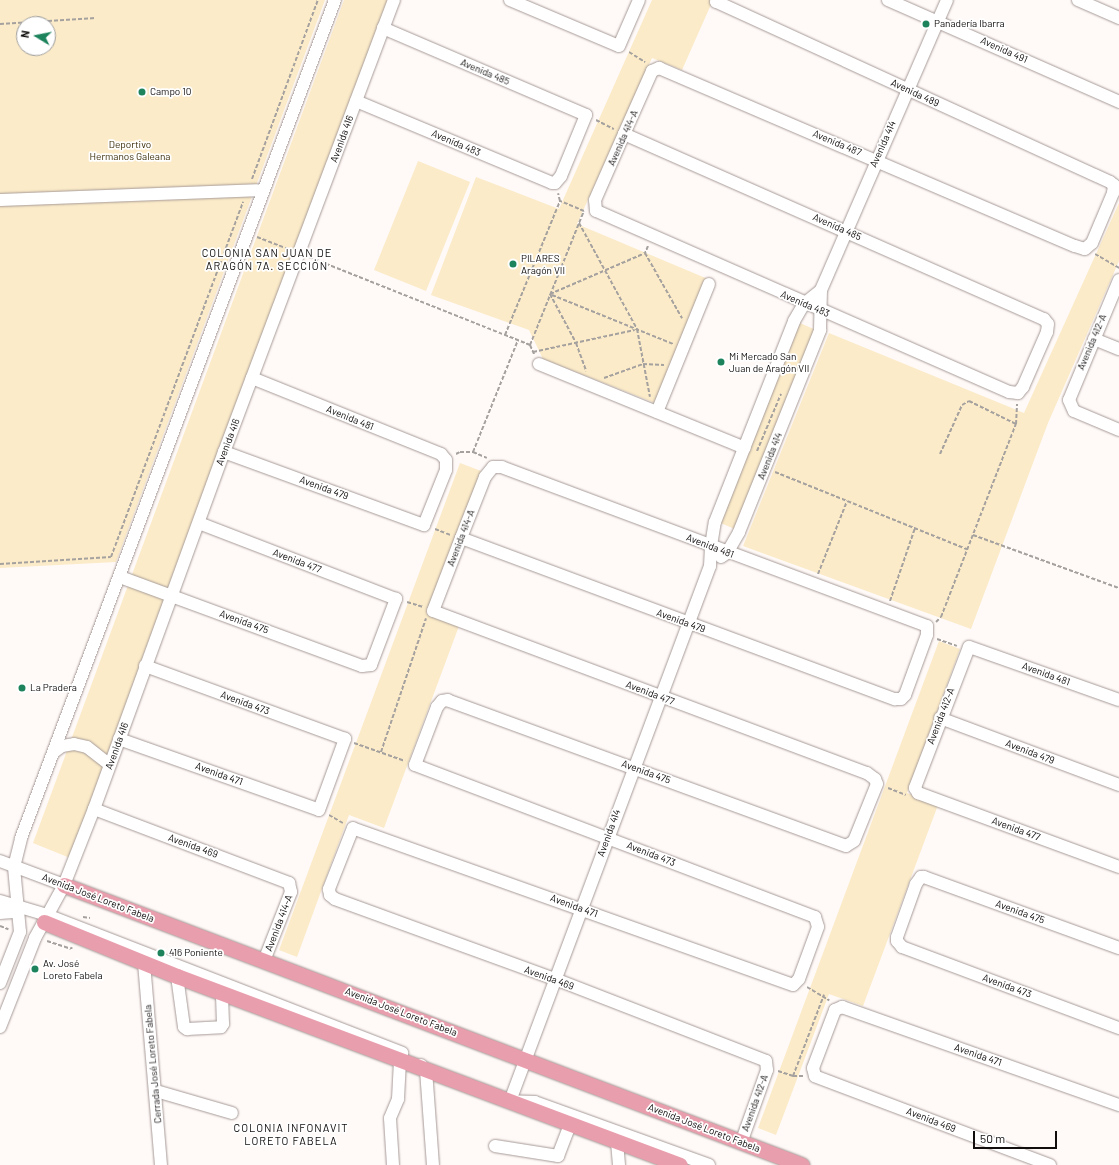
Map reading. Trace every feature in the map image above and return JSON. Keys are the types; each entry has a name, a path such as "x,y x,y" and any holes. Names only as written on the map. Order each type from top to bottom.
{"main road":[{"name":"Avenida José Loreto Fabela","path":"64,885 525,1059 740,1143 802,1165"},
{"path":"45,918 144,963 177,976 680,1165"}],"street":[{"path":"0,983 20,932 16,910 14,867 21,838 336,0"},
{"name":"Avenida 416","path":"0,1027 4,1004 45,918 64,885 94,809 224,452 394,0"},
{"path":"510,0 619,46 639,0"},
{"name":"Avenida 491","path":"888,0 1119,102"},
{"name":"Avenida 414","path":"710,566 727,553 739,532 820,330 822,311 821,290 876,160 948,0"},
{"path":"1078,0 1119,18"},
{"name":"Avenida 489","path":"717,1 1114,185 1113,193 1092,243 1085,249"},
{"name":"Avenida 485","path":"383,28 586,115"},
{"name":"Avenida 414-A","path":"594,208 595,200 655,69"},
{"name":"Avenida 487","path":"655,69 663,69 1085,249"},
{"name":"Avenida 483","path":"356,101 556,183"},
{"path":"556,183 561,176 586,115"},
{"name":"Avenida 485","path":"624,134 1044,319 1048,324 1047,332 1023,387 1018,393"},
{"path":"0,200 252,190"},
{"name":"Avenida 483","path":"594,208 600,214 804,304 1009,392 1018,393"},
{"name":"Avenida 412-A","path":"1119,280 1070,396 1069,404 1074,411 1119,430"},
{"path":"654,411 676,366 709,284"},
{"name":"Avenida 414","path":"510,1100 710,566 711,546 715,522 794,321 804,304 821,290"},
{"path":"1094,338 1119,349"},
{"path":"539,364 745,448"},
{"name":"Avenida 481","path":"252,378 441,454 446,460"},
{"name":"Avenida 479","path":"224,452 424,525"},
{"path":"424,525 446,470 446,460"},
{"name":"Avenida 414-A","path":"431,610 485,477 493,467"},
{"name":"Avenida 481","path":"493,467 502,467 727,553 887,610 927,630"},
{"name":"Avenida 477","path":"199,523 396,599"},
{"name":"Avenida 479","path":"461,538 895,700 901,699 905,695 927,630"},
{"name":"Avenida 475","path":"120,577 369,667 396,599"},
{"name":"Avenida 477","path":"431,610 660,697 867,773 875,779 877,784"},
{"name":"Avenida 481","path":"969,649 1119,700"},
{"name":"Avenida 412-A","path":"915,790 940,718 969,649"},
{"name":"Avenida 473","path":"146,666 345,740"},
{"name":"Avenida 475","path":"415,765 437,707 442,701 448,700 849,846 854,842 877,784"},
{"name":"Avenida 479","path":"940,718 1119,786"},
{"name":"Avenida 471","path":"119,739 319,810"},
{"path":"319,810 345,740"},
{"path":"54,752 62,746 74,744 87,747 110,765"},
{"name":"Avenida 473","path":"415,765 608,837 818,920 818,927 795,984"},
{"name":"Avenida 477","path":"915,790 918,793 1119,867"},
{"name":"Avenida 469","path":"94,809 287,881 291,885"},
{"name":"Avenida 471","path":"353,828 795,984"},
{"name":"Avenida 469","path":"353,828 330,889 330,895 335,899 555,980 767,1065"},
{"name":"Avenida José Loreto Fabela","path":"0,861 64,885"},
{"name":"Avenida 475","path":"920,878 1119,948"},
{"name":"Avenida 473","path":"920,878 916,884 897,941 902,947 1119,1028"},
{"name":"Avenida 414-A","path":"264,961 291,892 291,885"},
{"path":"0,901 16,910"},
{"path":"0,908 16,910 45,918 413,1057 426,1070 434,1165"},
{"path":"0,913 16,910"},
{"name":"Cerrada José Loreto Fabela","path":"144,963 156,1091 161,1165"},
{"path":"177,976 184,1027 187,1029 220,1027 223,1024 222,993"},
{"path":"813,1074 833,1013 837,1008"},
{"name":"Avenida 471","path":"837,1008 842,1008 1119,1105"},
{"path":"393,1165 390,1118 398,1099 400,1060"},
{"name":"Avenida 412-A","path":"740,1143 767,1065"},
{"name":"Avenida 469","path":"813,1074 1050,1165"},
{"path":"156,1091 232,1113"},
{"path":"510,1100 535,1102 709,1165"},
{"path":"495,1146 558,1156 570,1124"},
{"path":"617,1142 619,1165"}],"path":[{"path":"0,564 112,557 252,190 318,0"},
{"path":"0,24 96,18"},
{"path":"619,46 655,69"},
{"path":"586,115 624,134"},
{"path":"505,335 560,201 556,183"},
{"path":"249,234 530,345 584,211 560,201"},
{"path":"579,223 637,329 643,364 654,411"},
{"path":"550,294 644,253 651,237"},
{"path":"1085,249 1119,268"},
{"path":"644,253 690,332"},
{"path":"550,294 683,348"},
{"path":"550,294 576,343 585,366 588,384 643,364 676,366"},
{"path":"533,352 637,329"},
{"path":"446,460 460,452 473,452 518,340"},
{"path":"756,452 783,388"},
{"path":"941,617 1016,424 1018,393"},
{"path":"940,454 962,405 969,401 1016,424"},
{"path":"765,468 967,549"},
{"path":"815,584 847,501"},
{"path":"424,525 461,538"},
{"path":"887,610 915,528"},
{"path":"973,535 1119,588"},
{"path":"381,752 431,610 396,599"},
{"path":"927,630 969,649"},
{"path":"345,740 415,765"},
{"path":"877,784 908,796 915,790"},
{"path":"319,810 353,828"},
{"path":"44,940 71,949"},
{"path":"795,984 824,995 837,1008"},
{"path":"793,1076 824,995"},
{"path":"767,1065 793,1076 813,1074"}],"green space":[{"name":"Deportivo Hermanos Galeana","path":"0,0 325,0 116,562 0,568"},
{"path":"344,0 389,0 70,858 33,843"},
{"path":"652,0 713,0 682,70 652,58 577,224 715,282 665,407 543,359 529,330 431,295 476,177 559,209"},
{"path":"418,161 470,182 426,291 374,270"},
{"path":"1119,203 1119,261 1048,423 971,629 743,546 829,333 1024,413"},
{"path":"800,323 818,331 737,530 716,521"},
{"path":"460,463 481,471 427,614 459,626 384,828 349,815 297,957 279,950"},
{"path":"939,641 960,649 907,793 938,805 863,1006 829,994 776,1135 758,1128"}],"place":[{"name":"Panadería Ibarra","path":"926,24"},
{"name":"Campo 10","path":"142,92"},
{"name":"PILARES Aragón VII","path":"513,264"},
{"name":"Mi Mercado San Juan de Aragón VII","path":"721,362"},
{"name":"La Pradera","path":"22,688"},
{"name":"416 Poniente","path":"161,953"},
{"name":"Av. José Loreto Fabela","path":"35,969"}],"district":[{"name":"COLONIA SAN JUAN DE ARAGÓN 7A. SECCIÓN","path":"267,260"},
{"name":"COLONIA INFONAVIT LORETO FABELA","path":"291,1135"}]}
